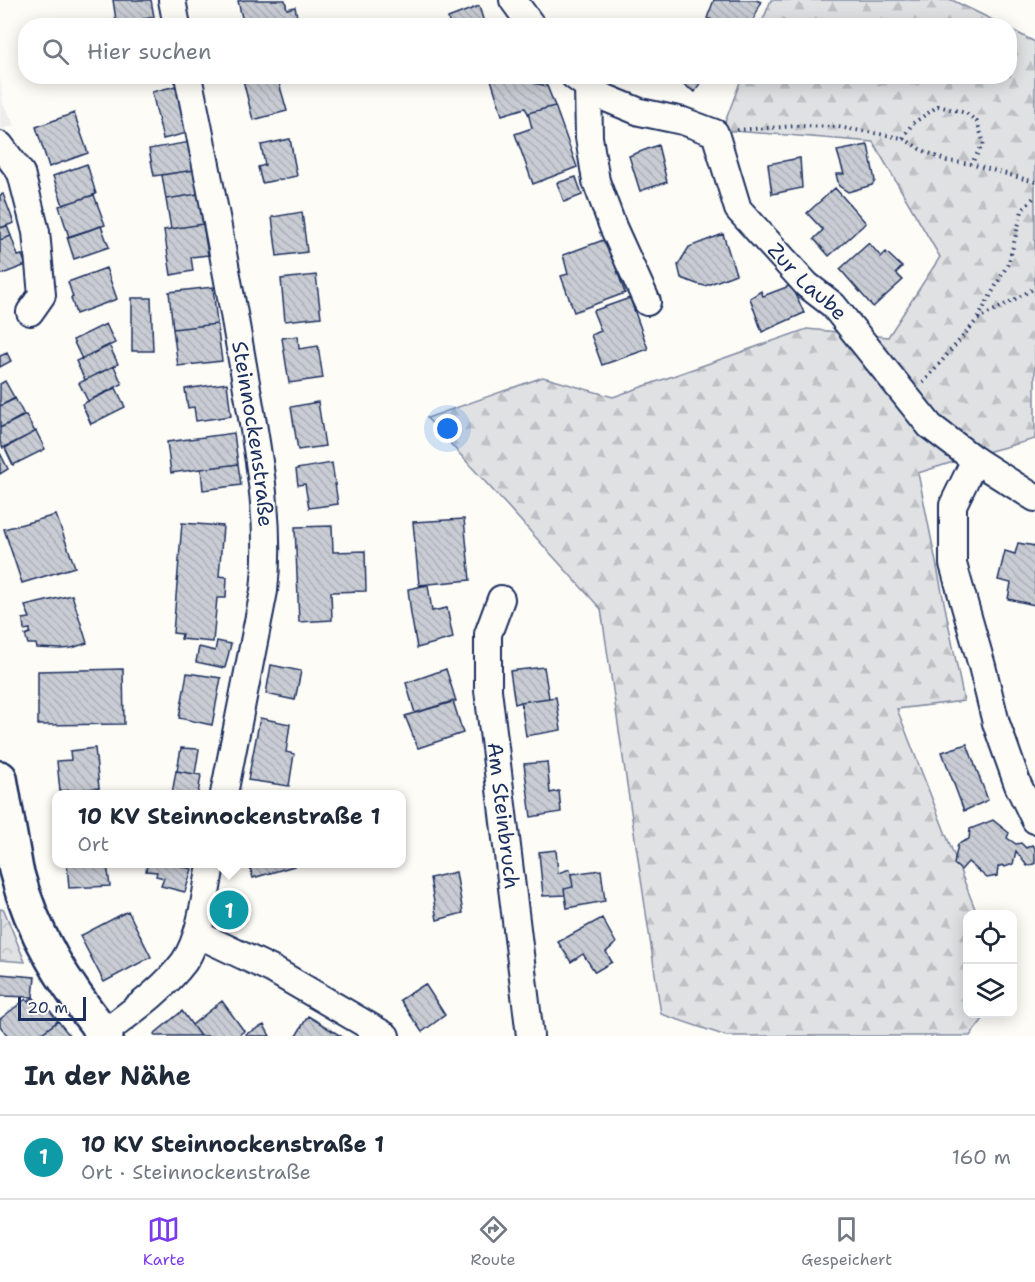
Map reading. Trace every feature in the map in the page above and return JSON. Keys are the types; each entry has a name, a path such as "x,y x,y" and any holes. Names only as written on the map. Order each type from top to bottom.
{"street":[{"path":"172,0 175,18"},
{"path":"513,0 526,18"},
{"name":"Steinnockenstraße","path":"190,84 229,278 258,457 267,538 264,591 225,790"},
{"path":"581,84 596,181 613,227 647,302"},
{"path":"585,84 602,96 640,112 683,122 715,133"},
{"name":"Zur Laube","path":"715,133 738,209 807,285 833,305 930,426 975,460 1035,498"},
{"path":"0,145 21,173 36,232 42,295 30,312"},
{"path":"975,460 953,505 953,564 996,723 1018,785 1035,820"},
{"name":"Am Steinbruch","path":"501,599 488,634 488,690 530,1036"},
{"path":"0,778 16,870 10,887 37,929 60,972 105,1035 160,988 185,961 197,934 210,868"},
{"path":"197,934 273,970 386,1036"}],"path":[{"path":"903,138 912,124 938,106 966,113 977,122 984,143 971,164"},
{"path":"715,133 798,126 838,127 903,138 920,149 947,161 971,164 1035,182"},
{"path":"909,399 977,320 1009,262 1022,211 1035,196"},
{"path":"977,320 1035,288"}],"shaded area":[{"path":"0,75 3,104 15,125 0,130"}],"green space":[{"path":"771,0 952,0 989,18 764,18"},
{"path":"1017,33 1035,42 1035,439 918,473 964,701 897,709 975,910 963,910 963,1018 984,1018 970,1036 726,1036 661,1014 601,609 427,418 543,377 613,397 807,329 888,337 940,257 873,142 722,130 739,84 1017,84"},
{"path":"0,909 4,910 25,962 0,960"}],"building":[{"path":"113,0 151,0 154,17 116,18"},
{"path":"285,0 287,9 295,7 297,18 242,18 238,1"},
{"path":"714,0 761,2 754,18 707,18"},
{"path":"479,6 483,18 448,18"},
{"path":"244,84 279,84 287,111 253,120"},
{"path":"492,84 547,86 555,106 528,113 525,108 502,115"},
{"path":"682,84 700,84 695,92"},
{"path":"176,86 187,133 163,139 152,92"},
{"path":"555,106 577,167 533,184 515,134 532,128 528,113"},
{"path":"74,113 88,153 49,167 36,127"},
{"path":"290,139 297,176 262,183 258,167 265,165 261,145"},
{"path":"190,142 194,170 154,176 149,149"},
{"path":"658,145 667,182 640,191 629,156"},
{"path":"868,145 875,181 872,185 848,192 839,186 836,174 844,174 837,151"},
{"path":"800,158 802,188 772,194 768,164"},
{"path":"87,164 96,194 63,205 53,176"},
{"path":"194,170 198,194 166,199 162,175"},
{"path":"576,177 582,195 564,202 557,183"},
{"path":"835,188 866,223 829,256 814,239 823,230 807,213"},
{"path":"3,194 14,223 0,228 0,195"},
{"path":"198,194 203,224 171,229 166,199"},
{"path":"94,195 105,225 69,237 59,206"},
{"path":"302,212 307,252 277,256 272,217"},
{"path":"203,224 208,255 191,257 193,271 171,275 164,230"},
{"path":"7,226 11,236 0,240 0,228"},
{"path":"101,226 109,247 74,259 67,237"},
{"path":"723,234 736,274 705,286 681,278 678,265 689,247"},
{"path":"11,236 18,256 22,255 26,265 0,275 0,240"},
{"path":"606,239 625,293 574,312 561,276 568,274 563,255"},
{"path":"869,243 881,257 886,252 902,267 896,273 903,280 873,307 840,269"},
{"path":"106,268 117,299 76,314 68,282"},
{"path":"316,275 321,317 285,321 281,279"},
{"path":"792,285 804,313 762,332 750,298 761,291 763,296"},
{"path":"213,287 217,324 173,329 169,292"},
{"path":"132,298 151,298 153,351 132,351"},
{"path":"630,298 648,349 602,365 591,335 601,331 593,311"},
{"path":"106,324 115,343 82,359 73,340"},
{"path":"217,324 222,361 178,366 173,329"},
{"path":"298,336 299,349 318,346 323,378 289,383 282,338"},
{"path":"109,345 118,364 85,380 76,361"},
{"path":"7,353 11,361 0,367 0,356"},
{"path":"114,366 122,384 88,401 79,383"},
{"path":"5,381 15,399 0,406 0,384"},
{"path":"227,383 231,416 196,421 194,407 188,408 185,389"},
{"path":"116,388 125,407 91,424 82,404"},
{"path":"15,398 24,415 0,428 0,406"},
{"path":"318,402 325,446 298,450 291,407"},
{"path":"26,415 35,432 3,448 0,442 0,428"},
{"path":"36,431 45,449 13,465 5,448"},
{"path":"234,433 238,464 171,473 167,442"},
{"path":"0,453 8,469 0,474"},
{"path":"332,463 338,504 309,508 305,484 298,485 296,469"},
{"path":"238,464 241,485 203,490 201,469"},
{"path":"56,515 75,567 22,583 4,529"},
{"path":"464,519 470,580 419,585 413,522"},
{"path":"182,523 223,526 219,576 227,577 226,598 217,598 213,642 181,639 182,634 173,633"},
{"path":"332,526 333,552 365,551 366,591 331,592 332,620 299,622 295,527"},
{"path":"1018,543 1035,546 1035,605 1008,599 1011,583 998,580 1005,551 1015,554"},
{"path":"428,585 432,611 447,608 453,638 417,648 408,589"},
{"path":"72,595 87,643 61,649 37,648 36,644 28,644 25,635 30,633 30,629 24,630 23,619 30,618 25,606"},
{"path":"217,641 231,644 225,668 196,662 199,647 215,651"},
{"path":"271,665 301,671 295,700 266,694"},
{"path":"544,667 549,698 515,704 510,671"},
{"path":"123,669 124,724 38,725 38,671"},
{"path":"446,669 456,701 415,713 406,683"},
{"path":"187,673 221,678 212,725 179,718"},
{"path":"556,697 561,730 526,736 521,702"},
{"path":"453,701 463,733 418,748 405,716"},
{"path":"260,718 290,724 286,752 294,754 289,786 248,780"},
{"path":"967,744 988,800 964,811 942,752"},
{"path":"95,748 99,788 60,790 57,761 71,760 70,751"},
{"path":"181,748 199,749 195,774 177,771"},
{"path":"547,762 550,793 559,791 561,812 531,817 524,764"},
{"path":"176,771 201,775 199,790 173,790"},
{"path":"99,788 99,790 73,790"},
{"path":"993,820 1009,833 1007,838 1016,844 1021,843 1026,848 1032,845 1035,848 1035,864 1027,866 1016,851 1013,864 998,867 997,876 987,878 968,862 961,870 954,864 958,844 969,839 970,829"},
{"path":"556,850 558,873 570,869 573,887 564,889 565,895 543,896 539,852"},
{"path":"67,868 108,868 110,886 69,888"},
{"path":"146,868 192,869 185,892 161,886 164,878 156,876 157,872 146,871"},
{"path":"250,868 287,868 253,878"},
{"path":"601,870 605,901 567,908 564,889 573,887 571,874"},
{"path":"456,872 463,913 437,920 430,878"},
{"path":"128,911 151,957 104,982 80,936"},
{"path":"602,918 616,943 606,952 612,962 595,972 583,954 571,962 558,942"},
{"path":"0,974 35,977 33,997 0,996"},
{"path":"425,984 445,1015 422,1032 400,1000"},
{"path":"33,997 45,1011 48,1008 58,1021 38,1036 8,1036 0,1026 0,1019 26,999 28,1002"},
{"path":"222,1001 244,1031 238,1036 200,1036 192,1025"},
{"path":"182,1011 200,1036 155,1036 154,1034"},
{"path":"308,1016 341,1036 296,1036"},
{"path":"58,1021 70,1036 38,1036"},
{"path":"264,1025 270,1036 247,1036 246,1034"}],"place":[{"name":"10 KV Steinnockenstraße 1","path":"229,910"}]}
